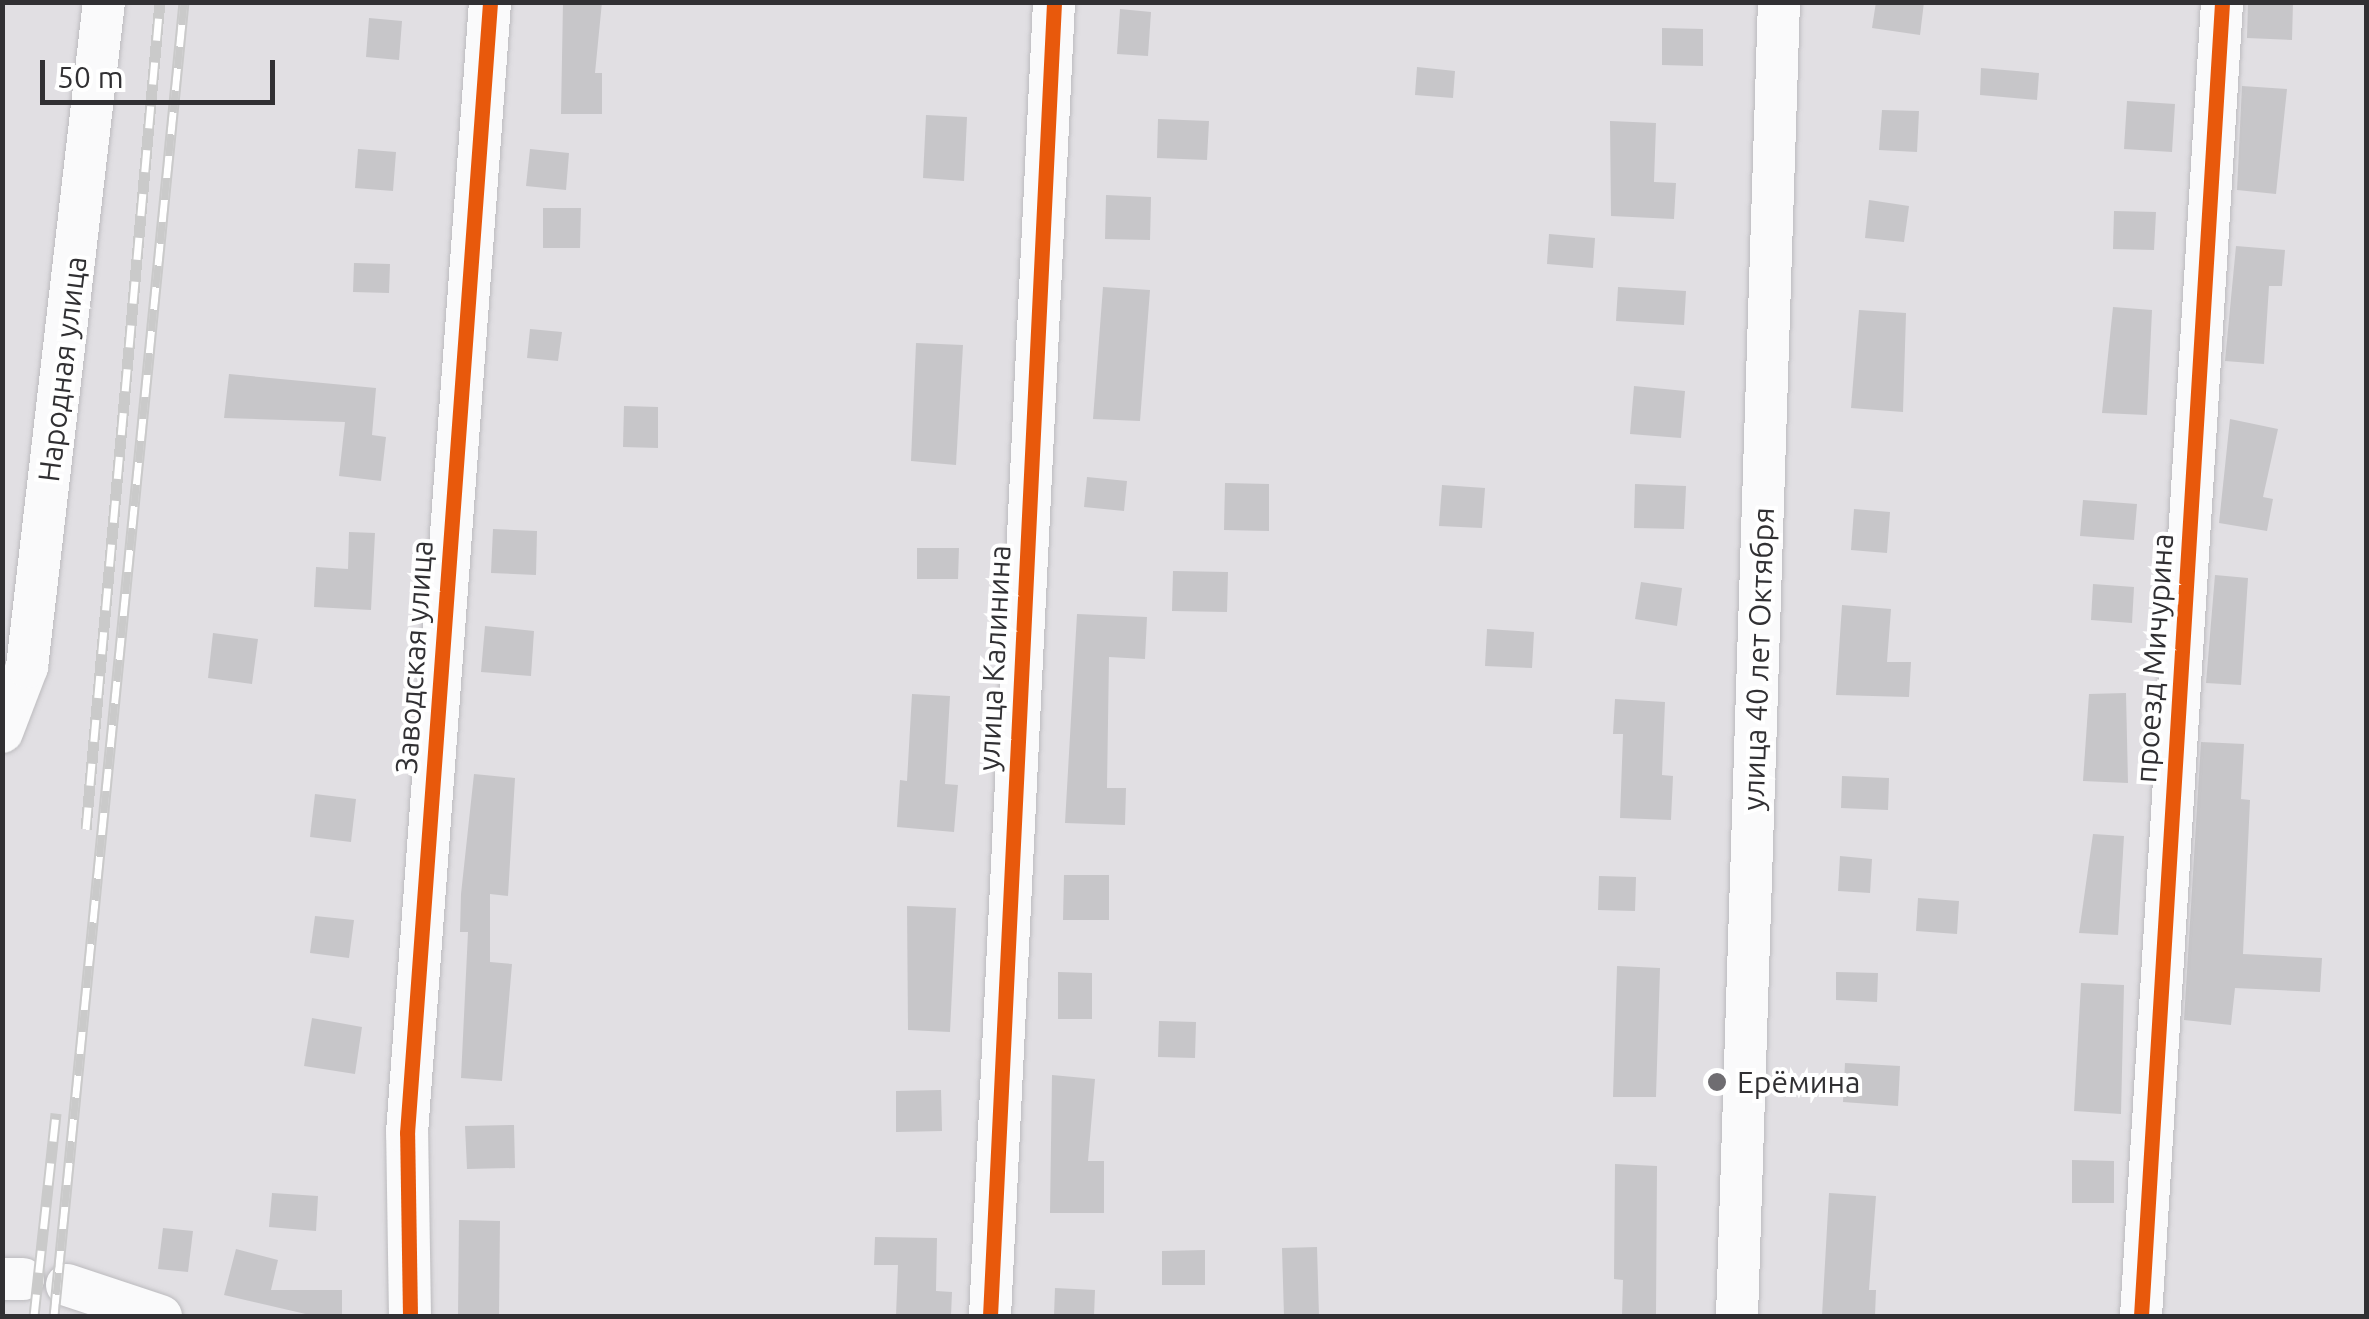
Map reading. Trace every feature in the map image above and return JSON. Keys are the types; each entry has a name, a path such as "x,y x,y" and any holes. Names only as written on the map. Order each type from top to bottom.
{"street":[{"name":"Народная улица","path":"2,732 27,667 104,2"},
{"name":"Заводская улица","path":"410,1316 407,1132 490,2"},
{"name":"улица Калинина","path":"990,1316 1054,2"},
{"name":"улица 40 лет Октября","path":"1737,1316 1779,2"},
{"name":"проезд Мичурина","path":"2141,1316 2222,2"},
{"path":"67,1285 161,1316"}],"building":[{"path":"563,2 602,2 595,73 602,73 602,114 561,114"},
{"path":"1876,2 1924,2 1920,35 1872,28"},
{"path":"2248,2 2293,2 2292,40 2247,38"},
{"path":"1120,9 1151,12 1148,56 1117,54"},
{"path":"369,18 402,21 399,60 366,57"},
{"path":"1662,28 1703,29 1703,66 1662,65"},
{"path":"1417,67 1455,71 1453,98 1415,95"},
{"path":"1981,68 2039,73 2037,100 1980,95"},
{"path":"2242,86 2287,89 2276,194 2237,190"},
{"path":"2127,101 2175,104 2172,152 2124,149"},
{"path":"1882,110 1919,111 1917,152 1879,150"},
{"path":"926,115 967,117 964,181 923,178"},
{"path":"1158,119 1209,121 1207,160 1157,158"},
{"path":"1610,121 1656,123 1654,182 1676,183 1674,219 1611,216"},
{"path":"358,149 396,152 393,191 355,188"},
{"path":"530,149 569,153 566,190 526,186"},
{"path":"1106,195 1151,197 1150,240 1105,239"},
{"path":"1869,200 1909,206 1904,242 1865,238"},
{"path":"543,208 581,208 580,248 543,248"},
{"path":"2114,211 2156,212 2154,250 2113,249"},
{"path":"1549,234 1595,238 1593,268 1547,264"},
{"path":"2236,246 2285,250 2282,286 2269,286 2264,364 2225,361"},
{"path":"354,263 390,264 389,293 353,292"},
{"path":"1103,287 1150,290 1140,421 1093,419"},
{"path":"1618,287 1686,291 1684,325 1616,321"},
{"path":"2113,307 2152,310 2147,415 2102,413"},
{"path":"1859,310 1906,313 1903,412 1851,408"},
{"path":"530,329 562,332 558,361 527,358"},
{"path":"916,343 963,345 956,465 911,461"},
{"path":"229,374 376,388 372,435 386,437 381,481 339,476 345,422 224,418"},
{"path":"1634,386 1685,391 1681,438 1630,434"},
{"path":"624,406 658,407 658,448 623,447"},
{"path":"2230,419 2278,429 2263,497 2273,499 2267,531 2219,523"},
{"path":"1087,477 1127,481 1124,511 1084,507"},
{"path":"1225,483 1269,484 1269,531 1224,530"},
{"path":"1635,484 1686,486 1684,529 1634,528"},
{"path":"1442,485 1485,488 1482,528 1439,526"},
{"path":"2083,500 2137,504 2134,540 2080,536"},
{"path":"1854,509 1890,512 1887,553 1851,550"},
{"path":"493,529 537,531 536,575 491,573"},
{"path":"349,532 375,533 371,610 314,607 316,567 348,569"},
{"path":"917,548 959,548 958,579 917,579"},
{"path":"1173,571 1228,572 1227,612 1172,611"},
{"path":"2215,575 2248,578 2241,685 2206,683"},
{"path":"1641,582 1682,588 1677,626 1635,619"},
{"path":"2093,584 2134,587 2132,623 2091,620"},
{"path":"1842,605 1891,609 1887,662 1911,662 1909,697 1836,695"},
{"path":"1077,614 1147,617 1145,659 1109,657 1107,788 1126,788 1125,825 1065,823"},
{"path":"485,626 534,631 531,676 481,672"},
{"path":"1487,629 1534,632 1532,668 1485,666"},
{"path":"213,633 258,639 252,684 208,678"},
{"path":"2126,693 2128,783 2083,781 2089,694"},
{"path":"912,694 950,696 945,784 958,785 954,832 897,827 900,780 907,781"},
{"path":"1615,699 1665,702 1662,775 1673,776 1671,820 1620,818 1623,734 1613,734"},
{"path":"2201,742 2244,744 2241,799 2250,800 2243,954 2322,958 2320,992 2235,988 2231,1025 2184,1020"},
{"path":"474,774 515,778 508,896 490,894 490,962 512,964 502,1081 461,1078 468,932 460,932 461,894"},
{"path":"1842,776 1889,778 1888,810 1841,808"},
{"path":"315,794 356,799 351,842 310,837"},
{"path":"2093,834 2124,836 2118,935 2079,933"},
{"path":"1840,856 1872,859 1870,893 1838,891"},
{"path":"1064,875 1109,875 1109,920 1063,920"},
{"path":"1599,876 1636,877 1635,911 1598,910"},
{"path":"1918,898 1959,901 1957,934 1916,931"},
{"path":"907,906 956,908 950,1032 908,1030"},
{"path":"315,916 354,920 349,958 310,953"},
{"path":"1617,966 1660,968 1656,1097 1613,1097"},
{"path":"1058,972 1092,973 1092,1019 1058,1019"},
{"path":"1836,972 1878,973 1877,1002 1836,1000"},
{"path":"2081,983 2124,985 2121,1114 2074,1111"},
{"path":"312,1018 362,1027 355,1074 304,1066"},
{"path":"1159,1021 1196,1022 1195,1058 1158,1057"},
{"path":"1845,1063 1900,1066 1898,1106 1843,1102"},
{"path":"1052,1075 1095,1079 1088,1161 1104,1161 1104,1213 1050,1213"},
{"path":"941,1090 942,1131 896,1132 896,1091"},
{"path":"514,1125 515,1168 467,1169 465,1126"},
{"path":"2072,1160 2114,1161 2114,1203 2072,1203"},
{"path":"1615,1164 1657,1166 1656,1316 1622,1316 1623,1280 1614,1279"},
{"path":"272,1193 318,1196 316,1231 269,1227"},
{"path":"1829,1193 1876,1196 1869,1290 1876,1290 1875,1316 1822,1316"},
{"path":"459,1220 500,1221 499,1316 458,1316"},
{"path":"163,1228 193,1231 188,1272 158,1269"},
{"path":"875,1237 937,1238 936,1291 952,1292 951,1316 896,1316 898,1265 874,1265"},
{"path":"1317,1247 1319,1316 1284,1316 1282,1248"},
{"path":"236,1249 278,1260 271,1290 342,1290 342,1315 310,1315 224,1295"},
{"path":"1205,1250 1205,1285 1162,1285 1162,1251"},
{"path":"1055,1288 1095,1290 1094,1316 1054,1316"}],"railway":[{"path":"86,829 160,2"},
{"path":"54,1316 184,2"},
{"path":"34,1316 56,1113"}],"cycle path":[{"path":"410,1316 407,1133 490,2"},
{"path":"990,1316 1054,2"},
{"path":"2141,1316 2222,2"}],"place":[{"name":"Ерёмина","path":"1717,1082"}]}
